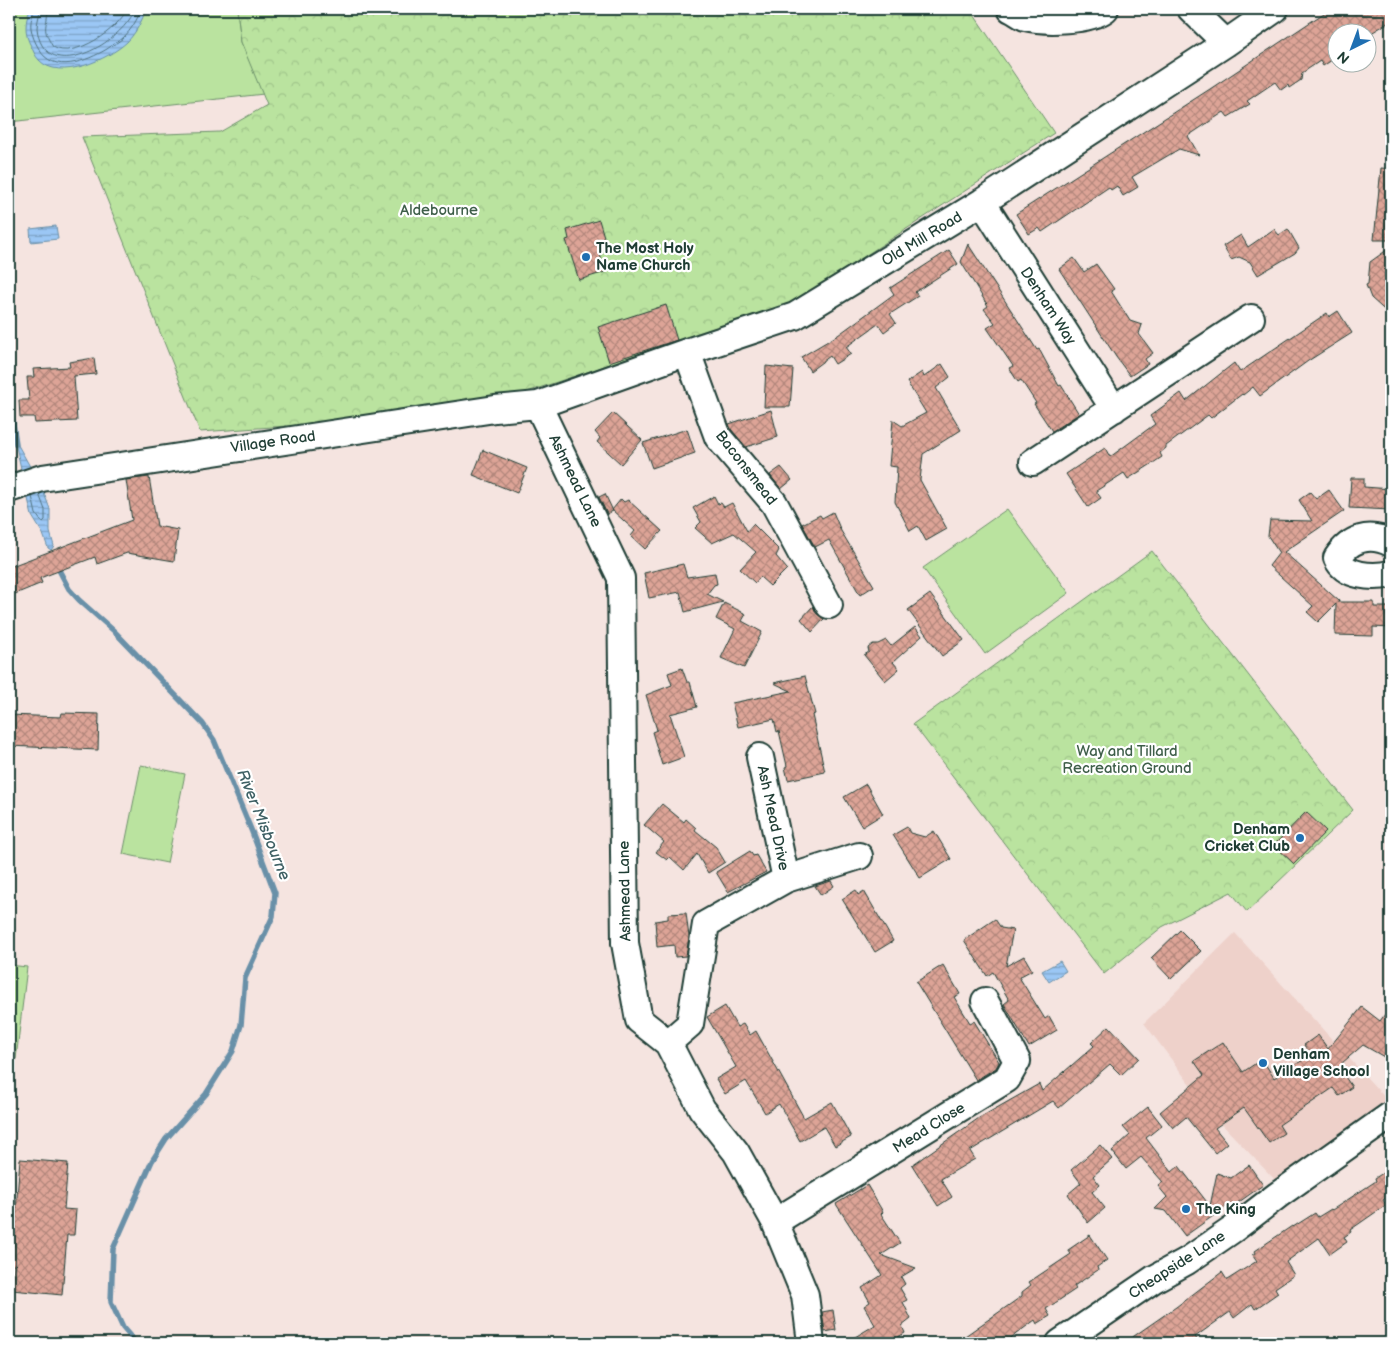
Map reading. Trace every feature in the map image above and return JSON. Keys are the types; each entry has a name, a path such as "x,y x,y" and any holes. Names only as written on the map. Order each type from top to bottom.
{"street":[{"path":"1012,9 1024,16 1055,20 1098,15 1106,9"},
{"path":"1190,9 1226,43"},
{"name":"Old Mill Road","path":"538,405 795,316 982,202 1275,9"},
{"name":"Denham Way","path":"982,202 1114,409"},
{"path":"1033,462 1252,318"},
{"name":"Baconsmead","path":"687,352 718,437 774,503 829,605"},
{"name":"Village Road","path":"13,487 42,478 495,409 538,405"},
{"name":"Ashmead Lane","path":"538,405 621,578 625,943 639,1020 668,1043 702,1109 736,1152 775,1222 805,1295 811,1343"},
{"path":"1391,543 1379,537 1362,538 1344,547 1337,558 1340,565 1358,574 1376,577 1391,574"},
{"name":"Ash Mead Drive","path":"760,757 786,879"},
{"name":"Ash Mead Drive","path":"668,1043 690,1024 706,924 786,879 859,856"},
{"name":"Mead Close","path":"775,1222 1007,1079 1017,1061 984,1001"},
{"name":"Cheapside Lane","path":"1060,1343 1154,1279 1187,1260 1235,1228 1278,1195 1391,1115"}],"shaded area":[{"name":"Denham Village School","path":"1235,933 1389,1102 1279,1184 1213,1115 1144,1023"}],"green space":[{"path":"9,9 237,9 241,42 264,94 9,122"},
{"name":"Aldebourne","path":"237,9 970,9 1054,133 791,304 461,414 200,432 82,137 220,132 267,105 241,42"},
{"path":"1007,509 1069,593 985,654 923,568"},
{"name":"Way and Tillard Recreation Ground","path":"1152,551 1353,810 1247,912 1231,892 1162,927 1104,974 913,724"},
{"path":"141,765 185,774 167,863 123,854"},
{"path":"9,965 27,967 16,1059 9,1058"}],"water":[{"path":"30,9 146,9 133,35 119,49 84,66 59,69 48,66 39,60 33,51 26,32 26,23"},
{"path":"56,226 58,239 31,242 30,229"},
{"path":"14,438 42,488 50,509 50,532 54,546 51,550 48,548 43,534 32,516"},
{"path":"1060,961 1066,971 1049,982 1042,971"}],"building":[{"path":"1330,9 1391,9 1391,21 1378,29 1378,22 1328,22 1328,63 1323,66 1320,61 1302,73 1301,80 1289,88 1288,85 1281,90 1275,82 1247,101 1250,104 1228,117 1224,112 1188,136 1199,155 1179,149 1132,177 1138,187 1123,196 1117,186 1111,190 1109,187 1042,232 1039,228 1029,234 1016,214"},
{"path":"1381,168 1391,169 1391,240 1374,240"},
{"name":"The Most Holy Name Church","path":"599,220 605,240 597,243 605,272 579,280 566,240 569,239 567,230"},
{"path":"1274,229 1279,235 1288,229 1299,248 1295,253 1258,275 1250,262 1239,257 1231,260 1223,246 1241,235 1248,247"},
{"path":"968,244 1037,350 1039,349 1059,386 1061,385 1079,414 1052,431 1021,380 1018,382 1009,368 1013,366 987,328 995,323 984,309 988,306 961,262"},
{"path":"1391,247 1391,316 1371,298 1366,285 1368,284 1370,262"},
{"path":"949,250 958,264 915,292 918,296 890,314 896,323 884,332 878,324 846,347 851,354 835,364 830,356 810,371 801,357 838,335 894,294 890,288"},
{"path":"1074,258 1084,272 1096,264 1114,289 1111,291 1130,321 1142,325 1139,334 1153,353 1145,359 1148,364 1130,376 1059,269"},
{"path":"666,305 677,340 609,362 598,327"},
{"path":"1338,311 1352,333 1308,361 1260,396 1253,387 1211,418 1208,415 1166,446 1160,453 1162,457 1128,479 1124,473 1096,491 1101,498 1088,507 1066,474 1105,448 1110,457 1155,424 1150,416 1181,393 1186,401 1234,363 1240,372 1327,313 1329,317"},
{"path":"94,358 96,374 74,376 77,421 35,423 34,417 20,417 19,400 29,400 27,377 34,377 33,369 70,367 69,362"},
{"path":"942,364 950,377 936,388 961,430 923,454 920,480 947,529 926,541 918,526 910,531 895,502 897,467 889,466 893,420 902,426 926,413 907,382 922,372 924,377"},
{"path":"766,366 793,369 790,407 764,407"},
{"path":"771,410 778,437 746,447 729,424"},
{"path":"613,413 642,440 621,464 597,442 600,438 595,432"},
{"path":"687,429 695,453 652,468 643,443"},
{"path":"483,450 527,468 517,493 473,475"},
{"path":"781,467 792,480 781,489 770,475"},
{"path":"149,477 157,526 178,530 174,561 127,553 97,564 95,557 40,578 42,583 15,594 9,578 9,567 132,520 126,480"},
{"path":"1351,478 1364,478 1364,487 1391,489 1391,510 1349,508"},
{"path":"1329,490 1344,511 1284,552 1338,602 1374,602 1374,607 1391,607 1391,628 1373,627 1373,636 1335,635 1336,604 1318,622 1307,612 1313,606 1269,566 1279,553 1268,536 1270,520 1312,521 1299,500 1310,492 1316,499"},
{"path":"605,494 613,511 607,514 599,497"},
{"path":"714,496 718,504 721,503 724,507 732,503 747,531 753,524 779,550 776,556 787,569 770,586 760,577 755,583 740,569 756,552 734,533 712,543 695,528 701,522 693,508"},
{"path":"621,499 624,502 628,500 662,531 645,549 631,536 635,531 612,510"},
{"path":"833,512 841,531 874,586 860,595 829,540 815,547 802,524 820,515 822,518"},
{"path":"683,564 687,577 715,573 717,584 707,594 723,602 685,612 680,592 649,598 644,573"},
{"path":"930,594 964,640 942,656 908,610"},
{"path":"724,603 746,614 742,621 762,632 744,668 721,658 735,629 716,619"},
{"path":"813,606 816,613 824,619 812,632 801,619"},
{"path":"915,627 922,636 893,662 899,669 885,681 864,655 869,652 868,648 873,644 886,640 891,646"},
{"path":"682,668 687,682 690,682 697,707 670,714 684,757 662,765 652,732 657,730 646,695 672,685 668,673"},
{"path":"805,676 815,714 812,715 825,772 788,780 785,767 787,766 779,731 777,732 774,719 738,727 732,703 791,691 774,683"},
{"path":"62,713 99,714 98,750 9,746 9,715 61,717"},
{"path":"866,784 883,814 862,827 844,797"},
{"path":"662,804 684,822 686,819 696,828 695,830 716,847 725,862 708,873 697,854 684,870 670,857 667,860 656,852 664,842 644,825"},
{"name":"Denham Cricket Club","path":"1306,812 1326,831 1294,864 1274,845"},
{"path":"907,827 910,833 925,837 934,831 951,859 920,878 893,835"},
{"path":"750,851 753,856 756,855 766,872 728,892 716,872"},
{"path":"831,881 834,886 821,895 815,886"},
{"path":"856,890 858,895 864,891 893,941 875,952 842,899"},
{"path":"686,913 689,937 686,956 675,957 674,945 657,947 655,921 668,919 668,914"},
{"path":"995,919 1001,928 1013,930 1006,966 1024,956 1032,970 1019,977 1045,1019 1049,1016 1057,1030 1029,1047 1004,1004 1009,1000 993,972 987,976 964,940"},
{"path":"1180,930 1201,951 1171,979 1151,958"},
{"path":"943,965 960,994 954,997 970,1023 974,1021 999,1062 996,1068 976,1080 916,982"},
{"path":"725,1006 737,1027 743,1024 750,1035 756,1031 804,1118 832,1102 851,1137 835,1146 824,1127 800,1141 779,1104 765,1113 746,1081 725,1094 716,1079 736,1067 707,1017"},
{"path":"1391,1006 1391,1049 1386,1058 1363,1045 1342,1063 1349,1074 1345,1077 1352,1087 1339,1096 1333,1088 1279,1125 1284,1133 1269,1143 1244,1108 1215,1128 1227,1143 1215,1153 1186,1117 1173,1128 1160,1112 1204,1075 1194,1061 1223,1042 1243,1072 1262,1059 1274,1078 1311,1055 1304,1045 1318,1035 1328,1049 1362,1007 1380,1021"},
{"path":"1109,1026 1139,1058 1121,1075 1110,1064 1059,1108 1053,1101 970,1151 975,1159 941,1179 952,1197 938,1206 912,1165 979,1118 1039,1084 1042,1091 1094,1046 1091,1043"},
{"path":"1148,1107 1162,1125 1146,1138 1172,1172 1179,1166 1210,1206 1217,1173 1231,1178 1249,1165 1263,1185 1232,1207 1230,1204 1185,1236 1166,1211 1155,1209 1167,1197 1158,1186 1163,1182 1141,1157 1126,1169 1112,1151 1130,1135 1123,1127"},
{"path":"1100,1145 1112,1159 1093,1176 1100,1185 1092,1192 1105,1208 1088,1223 1068,1194 1081,1183 1071,1170"},
{"path":"20,1159 68,1163 64,1209 76,1210 74,1235 67,1235 62,1295 12,1290 14,1265 9,1265 9,1248 13,1248"},
{"path":"1391,1168 1391,1202 1387,1197 1383,1200 1386,1205 1350,1230 1351,1232 1344,1237 1347,1242 1330,1254 1319,1238 1286,1262 1294,1275 1275,1288 1278,1293 1255,1309 1252,1304 1234,1318 1230,1312 1195,1337 1200,1343 1124,1343 1222,1272 1227,1280 1257,1261 1253,1255 1256,1253 1255,1251 1292,1226 1315,1213 1318,1217 1332,1210 1376,1181 1375,1178"},
{"path":"867,1185 883,1212 881,1214 900,1243 881,1255 916,1268 901,1277 905,1284 900,1288 907,1300 903,1302 911,1319 902,1326 905,1333 898,1337 901,1343 845,1343 875,1325 864,1306 870,1302 862,1288 882,1275 836,1204"},
{"path":"1090,1235 1107,1260 1097,1267 1098,1270 1074,1286 1076,1289 1046,1309 1050,1316 1037,1324 1035,1320 1004,1343 972,1343 965,1336 1022,1296 1022,1292 1031,1285 1029,1282 1071,1254 1068,1250"},
{"path":"833,1310 836,1330 825,1332 822,1312"}],"waterway":[{"name":"River Misbourne","path":"9,397 16,444"},
{"name":"River Misbourne","path":"59,570 69,589 79,600 114,631 203,724 214,740 275,893 273,916 245,978 241,1025 233,1051 206,1094 166,1139 152,1161 113,1249 111,1302 123,1328 136,1343"}],"place":[{"name":"The Most Holy Name Church","path":"586,257"},
{"name":"Denham Cricket Club","path":"1300,838"},
{"name":"Denham Village School","path":"1263,1063"},
{"name":"The King","path":"1186,1209"}]}
